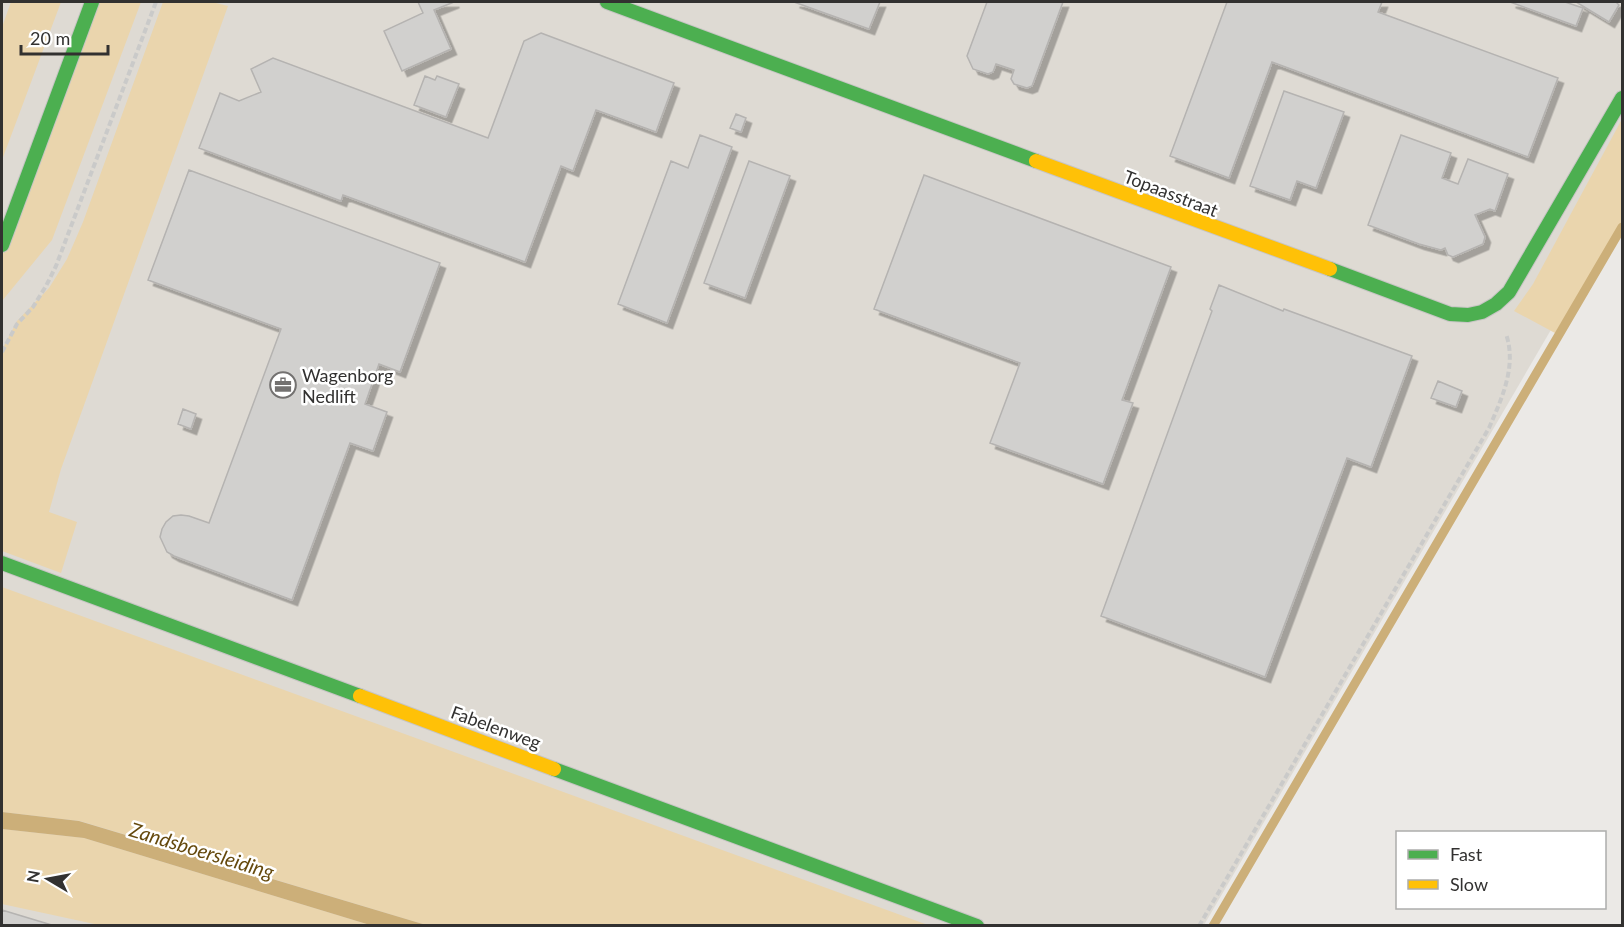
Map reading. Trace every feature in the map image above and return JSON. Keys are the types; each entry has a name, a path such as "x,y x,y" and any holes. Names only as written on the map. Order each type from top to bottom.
{"street":[{"path":"2,245 92,2"},
{"name":"Topaasstraat","path":"607,2 1449,314 1467,316 1481,313 1496,305 1509,292 1623,98"},
{"name":"Fabelenweg","path":"2,562 977,926"}],"path":[{"path":"2,352 17,324 33,307 56,266 156,2"},
{"path":"1199,926 1490,428 1506,388 1510,354 1508,338 1496,305"}],"shaded area":[{"path":"2,2 1622,2 1622,208 1204,925 2,926"},
{"path":"11,2 61,2 2,160 2,27"},
{"path":"94,2 141,2 52,240 2,301 2,254"},
{"path":"163,2 212,2 228,6 61,469 49,512 77,522 61,573 2,551 2,350 17,321 49,288 67,259 83,222"},
{"path":"1622,119 1622,223 1555,333 1514,311 1533,284"},
{"path":"2,587 928,925 426,925 80,821 2,812"},
{"path":"2,812 79,821 426,925 370,925 84,838 2,829"},
{"path":"2,829 84,838 370,925 99,925 2,904"}],"building":[{"path":"418,2 454,2 434,10 451,49 402,71 384,31 423,13"},
{"path":"794,2 880,2 869,29"},
{"path":"987,2 1063,2 1032,86 1027,88 1014,84 1011,79 1014,70 996,64 993,72 988,74 973,69 967,56"},
{"path":"1227,2 1382,2 1378,12 1558,78 1528,157 1272,62 1229,178 1170,156"},
{"path":"1510,2 1565,2 1583,8 1576,26"},
{"path":"1576,2 1616,2 1619,5 1609,22"},
{"path":"541,33 674,83 656,132 596,110 573,171 561,166 525,262 343,195 341,201 199,148 220,93 239,101 261,92 251,69 273,58 488,138 524,41"},
{"path":"425,76 435,80 437,76 459,84 446,117 414,105"},
{"path":"1284,91 1344,112 1316,188 1297,181 1290,200 1250,186"},
{"path":"736,114 746,118 741,132 730,128"},
{"path":"700,135 732,147 667,323 618,304 671,161 688,168"},
{"path":"1401,135 1451,153 1442,178 1458,184 1468,159 1508,174 1495,211 1490,209 1475,215 1485,237 1483,244 1453,257 1448,255 1445,248 1441,250 1419,244 1368,225"},
{"path":"749,161 790,176 745,298 704,283"},
{"path":"189,170 440,263 400,372 379,364 365,404 387,412 373,451 350,443 292,600 174,556 167,552 160,537 166,522 173,516 189,516 209,523 281,329 148,280"},
{"path":"924,175 1171,267 1122,400 1133,403 1103,484 990,443 1020,363 874,309"},
{"path":"1219,285 1283,311 1284,309 1412,356 1371,467 1347,458 1265,677 1101,616 1212,311 1210,309"},
{"path":"1438,381 1462,391 1456,407 1431,398"},
{"path":"183,409 196,414 191,429 178,424"},
{"path":"2,910 55,926 2,926"}],"waterway":[{"path":"1213,926 1622,227"}],"traffic: fast":[{"path":"2,245 92,2"},
{"path":"607,2 1036,161"},
{"path":"1330,269 1450,314 1468,315 1482,312 1496,304 1509,292 1622,98"},
{"path":"2,563 360,696"},
{"path":"554,769 977,926"}],"traffic: slow":[{"path":"1036,161 1330,269"},
{"path":"360,696 554,769"}],"place":[{"name":"Wagenborg Nedlift","path":"283,385"}],"water label":[{"name":"Zandsboersleiding","path":"202,850"}]}
